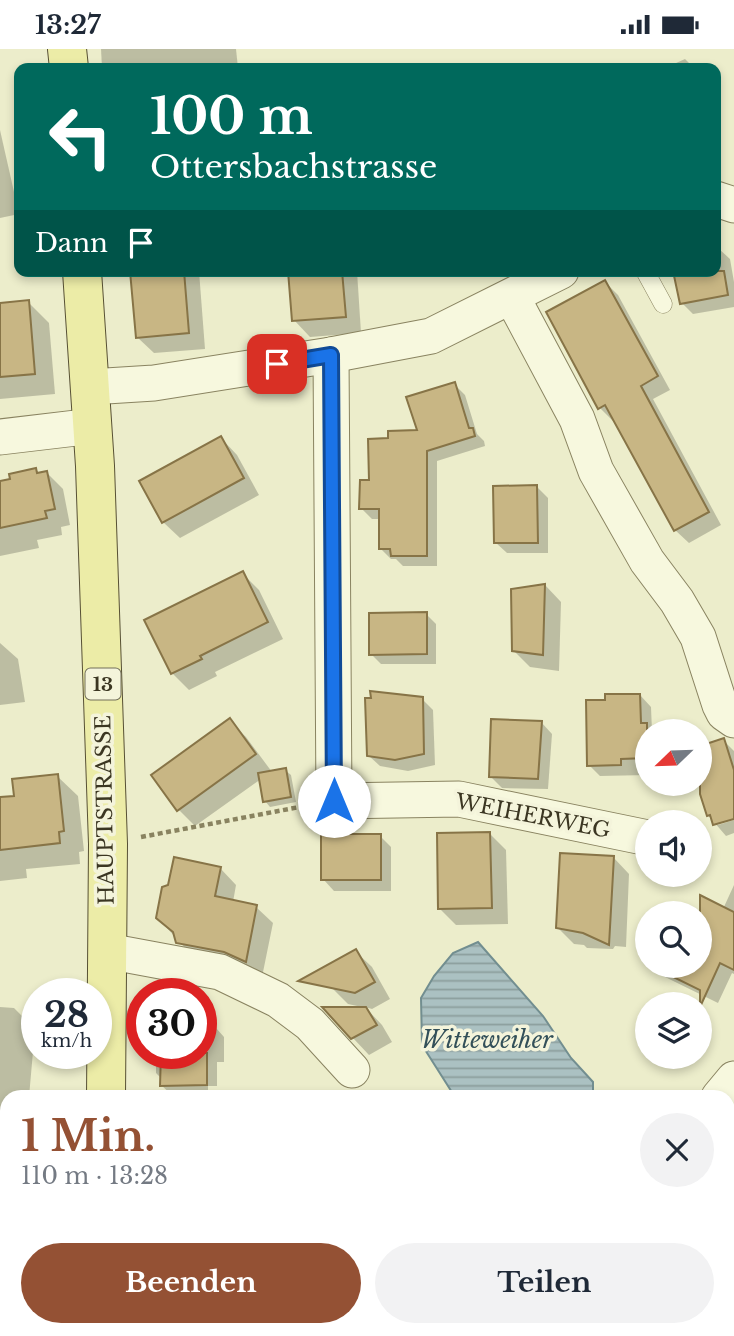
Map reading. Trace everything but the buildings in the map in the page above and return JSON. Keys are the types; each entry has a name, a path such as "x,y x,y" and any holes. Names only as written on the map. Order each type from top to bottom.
{"main road":[{"name":"HAUPTSTRASSE","path":"82,277 93,426 108,843 106,1090"}],"street":[{"path":"90,387 153,383 431,336 550,277"},
{"path":"512,297 577,419 596,471 647,561 677,601 698,638 720,705 724,713 734,720"},
{"path":"331,355 334,801"},
{"path":"0,437 93,426"},
{"name":"WEIHERWEG","path":"334,801 459,799 635,835"},
{"path":"107,951 219,972 278,1000 310,1024 352,1070"}],"lane":[{"path":"648,277 663,304"}],"path":[{"path":"140,838 334,801"}],"water":[{"name":"Witteweiher","path":"478,942 543,1016 571,1058 593,1082 593,1090 451,1090 422,1045 421,998 434,976 453,953"}],"route":[{"path":"277,364 331,355 334,801"}]}
